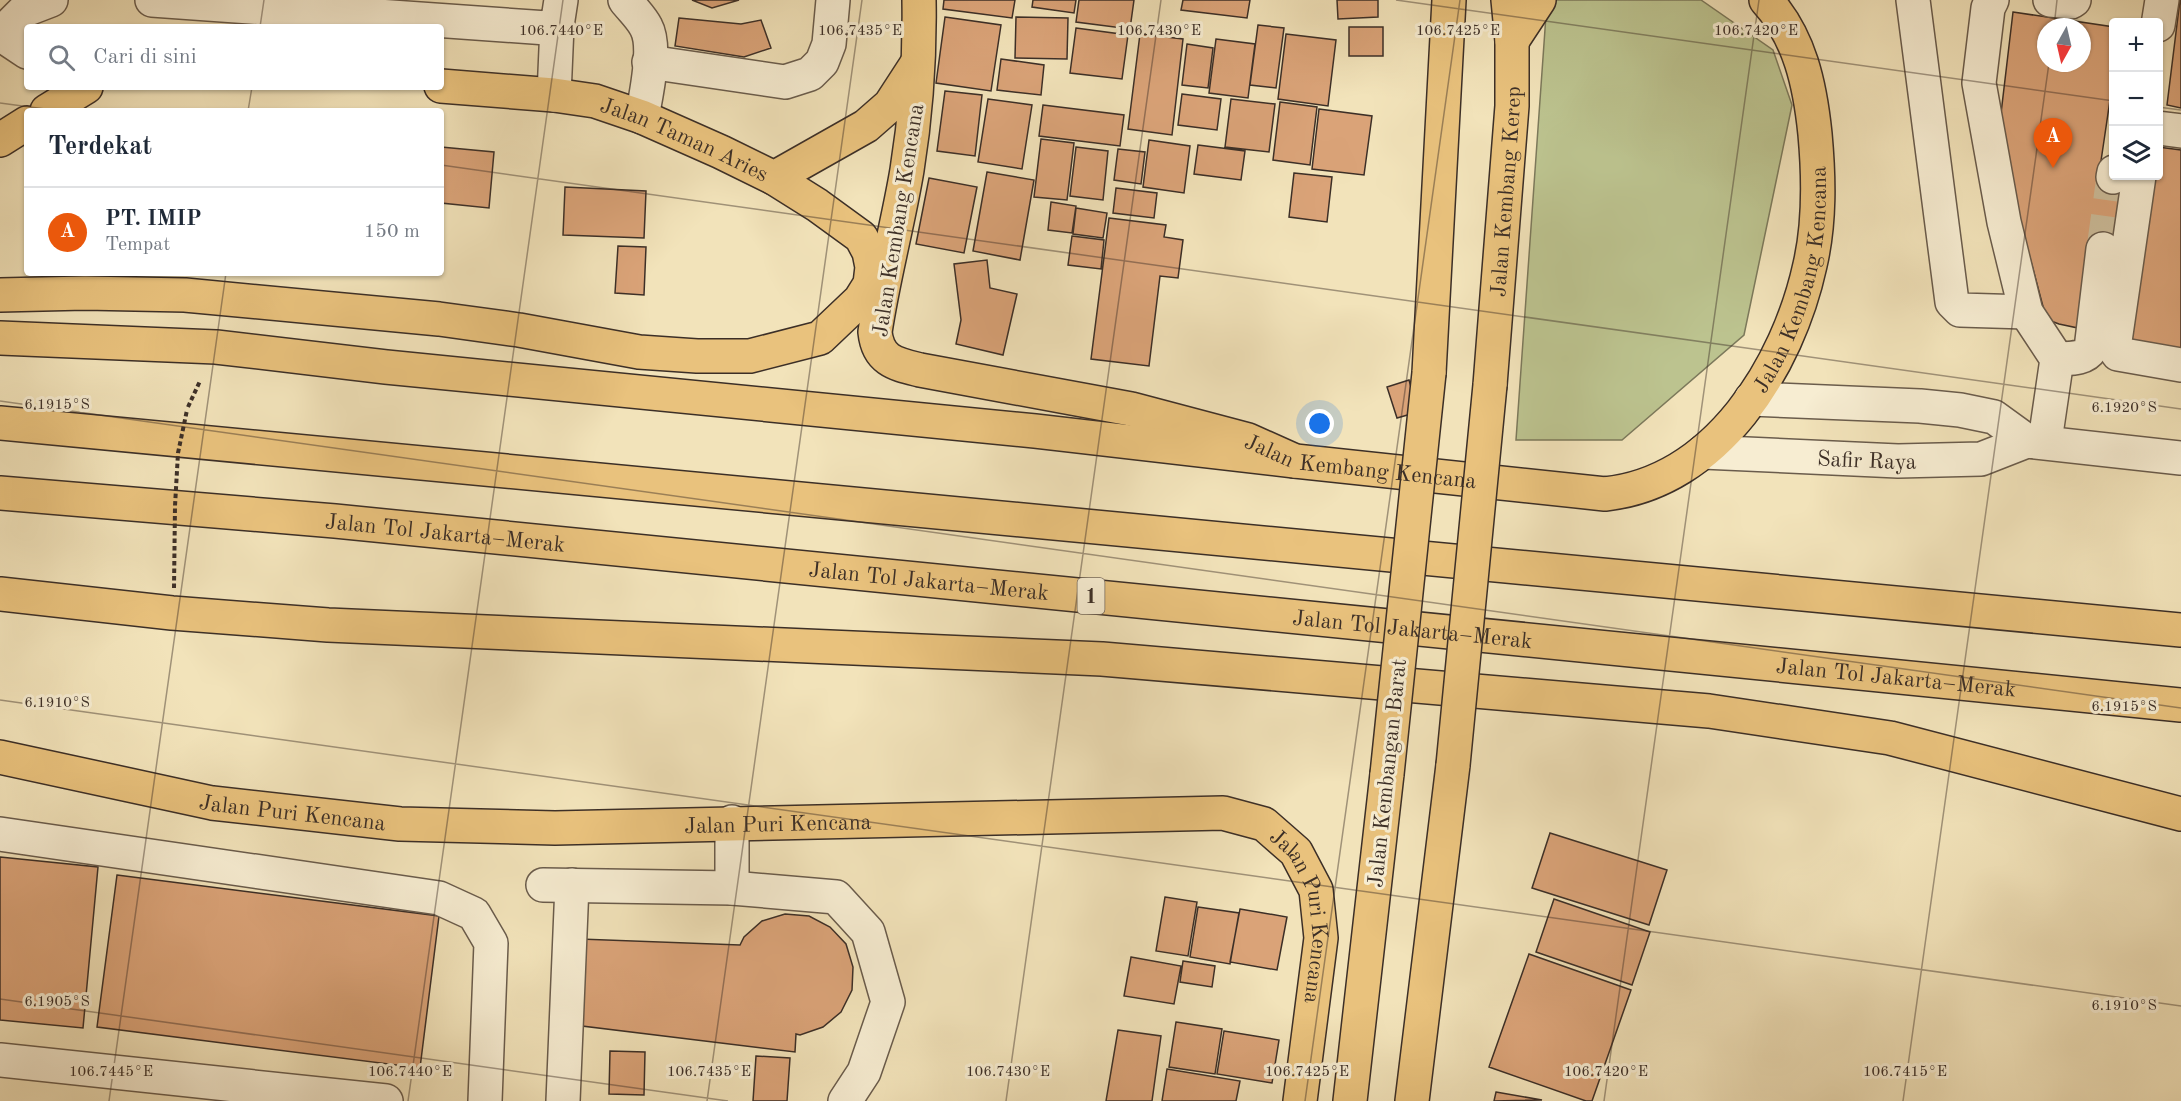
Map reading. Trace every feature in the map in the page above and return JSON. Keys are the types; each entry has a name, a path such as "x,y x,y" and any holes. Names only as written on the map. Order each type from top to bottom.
{"main road":[{"name":"Jalan Kembang Kencana","path":"919,0 915,120 909,162 875,333 877,345 882,354 899,364 920,370 1131,409 1194,425 1248,440 1295,461 1605,494 1624,492 1660,480 1703,452 1721,436 1751,399 1776,360 1797,312 1811,263 1817,211 1816,153 1805,71 1795,44 1779,14 1766,0"},
{"name":"Jalan Kembangan Barat","path":"1350,1101 1429,373 1449,0"},
{"name":"Jalan Kembang Kerep","path":"1412,1101 1453,765 1490,385 1512,106 1512,42 1508,0"},
{"path":"1512,42 1539,0"},
{"name":"Jalan Taman Aries","path":"444,86 554,95 595,101 642,117 774,178 866,126 890,105 918,61"},
{"path":"52,108 81,90"},
{"path":"0,140 24,125"},
{"path":"0,295 85,293 185,295 439,319 519,330 639,352 697,356 750,356 820,338 860,300 870,285 872,267 869,252 861,237 774,178"},
{"path":"0,338 216,347 386,367 1035,431 1295,461"},
{"path":"0,423 2181,630"},
{"name":"Jalan Tol Jakarta–Merak","path":"0,493 335,521 2181,705"},
{"path":"0,594 172,613 328,625 1102,659 1709,711 1890,738 2181,814"},
{"name":"Jalan Puri Kencana","path":"0,757 212,803 400,824 555,828 732,822 1223,813 1264,824 1296,852 1316,890 1321,938 1300,1101"}],"street":[{"path":"24,50 0,35 25,10 51,0"},
{"path":"152,0 547,28 559,13"},
{"path":"625,0 647,28 651,43 648,86 642,117"},
{"path":"649,62 785,82 810,74 822,62 829,44 833,0"},
{"path":"1913,0 1952,302 1960,310 2026,312"},
{"path":"1992,0 1988,8 1979,83 2004,222 2026,312 2057,359 2036,441"},
{"path":"2050,0 2071,2 2074,0"},
{"path":"2137,18 2139,0"},
{"path":"2159,18 2162,0"},
{"path":"554,95 559,13"},
{"path":"2163,129 2181,131"},
{"path":"2122,180 2114,348 2118,354 2181,365"},
{"path":"2057,359 2083,356 2091,349 2103,249"},
{"name":"Safir Raya","path":"1751,399 1920,406 1960,410 1994,417 2036,441 2181,458"},
{"name":"Safir Raya","path":"1703,452 1898,461 1970,460 1981,459 2036,441"},
{"path":"732,822 732,888"},
{"path":"0,834 439,898 474,914 491,943 485,1101"},
{"path":"563,1101 558,885 732,888 836,897 868,932 888,1002 864,1072 845,1101"},
{"path":"0,1060 386,1101"}],"path":[{"path":"174,588 178,453 186,410"}],"green space":[{"path":"1701,0 1773,50 1792,105 1744,335 1622,440 1516,440 1547,1"}],"building":[{"path":"692,0 739,0 712,8"},
{"path":"944,0 1015,0 1012,18 943,9"},
{"path":"1033,0 1076,0 1074,13 1032,7"},
{"path":"1079,0 1134,0 1130,29 1076,22"},
{"path":"1183,0 1250,0 1247,18 1181,10"},
{"path":"1337,0 1378,0 1378,17 1338,19"},
{"path":"2181,0 2181,108 2167,105"},
{"path":"2013,12 2053,18 2037,18 2037,72 2091,72 2091,24 2109,26 2109,107 2097,188 2121,191 2115,236 2091,232 2078,328 2051,321 2045,314 2019,217 2000,122"},
{"path":"945,17 1001,25 991,91 936,83"},
{"path":"1016,17 1068,18 1067,59 1015,58"},
{"path":"679,18 741,24 761,20 771,48 744,57 675,46"},
{"path":"1258,25 1284,28 1276,88 1250,85"},
{"path":"1349,27 1383,27 1383,56 1349,56"},
{"path":"1076,28 1128,35 1122,79 1070,73"},
{"path":"1140,34 1183,39 1172,135 1128,129"},
{"path":"1286,34 1336,40 1328,106 1278,99"},
{"path":"1216,39 1255,44 1248,98 1209,93"},
{"path":"1187,44 1213,48 1208,88 1182,85"},
{"path":"1001,59 1044,65 1041,95 997,90"},
{"path":"945,91 982,95 975,156 937,151"},
{"path":"1182,94 1221,99 1217,130 1178,125"},
{"path":"988,99 1032,105 1022,169 978,162"},
{"path":"1231,99 1275,104 1269,152 1225,147"},
{"path":"1280,102 1317,107 1310,165 1273,160"},
{"path":"1043,105 1124,115 1120,146 1039,136"},
{"path":"1319,109 1372,116 1364,175 1312,169"},
{"path":"1041,139 1074,143 1067,200 1034,197"},
{"path":"1149,140 1190,146 1184,193 1143,187"},
{"path":"1198,145 1245,151 1241,180 1194,174"},
{"path":"444,147 494,152 489,208 444,203"},
{"path":"1076,147 1108,151 1103,200 1070,196"},
{"path":"2163,148 2181,150 2181,352 2128,344 2148,180 2163,180"},
{"path":"1118,149 1145,152 1141,184 1114,180"},
{"path":"987,172 1034,180 1020,260 973,251"},
{"path":"1294,173 1332,177 1327,222 1289,217"},
{"path":"929,178 977,187 964,253 916,244"},
{"path":"565,187 646,191 644,238 563,235"},
{"path":"1116,188 1157,193 1154,218 1113,213"},
{"path":"1051,202 1076,206 1072,233 1048,230"},
{"path":"1076,208 1107,213 1103,238 1073,234"},
{"path":"1109,218 1166,225 1164,237 1183,240 1178,278 1160,276 1149,366 1091,359"},
{"path":"1072,236 1104,240 1101,269 1068,265"},
{"path":"618,246 646,247 644,295 615,293"},
{"path":"987,260 990,288 1017,294 1003,355 956,344 961,320 954,264"},
{"path":"1409,380 1418,412 1397,418 1387,387"},
{"path":"1550,833 1667,870 1649,925 1532,888"},
{"path":"0,857 98,867 83,1028 0,1020"},
{"path":"117,875 439,916 420,1068 97,1027"},
{"path":"1165,897 1197,902 1188,956 1156,951"},
{"path":"1554,899 1650,932 1632,985 1536,952"},
{"path":"1198,907 1239,913 1230,964 1190,957"},
{"path":"1240,909 1287,917 1277,970 1230,962"},
{"path":"785,914 809,916 830,927 846,944 853,967 852,990 841,1012 823,1027 800,1035 796,1034 795,1052 574,1025 580,939 740,945 744,937 762,921"},
{"path":"1529,954 1631,990 1592,1101 1586,1101 1489,1067"},
{"path":"1131,957 1181,966 1174,1004 1124,996"},
{"path":"1183,961 1215,966 1212,987 1180,982"},
{"path":"1176,1022 1222,1029 1215,1074 1169,1067"},
{"path":"1118,1030 1161,1036 1152,1101 1106,1101"},
{"path":"1224,1031 1279,1040 1272,1083 1217,1074"},
{"path":"610,1051 645,1052 644,1095 609,1094"},
{"path":"756,1056 790,1058 787,1101 753,1101"},
{"path":"1167,1069 1240,1081 1236,1101 1162,1101"},
{"path":"1496,1092 1542,1100 1494,1101"}],"tunnel":[{"path":"2103,249 2113,180"}],"place":[{"name":"PT. IMIP","path":"2053,168"}]}
